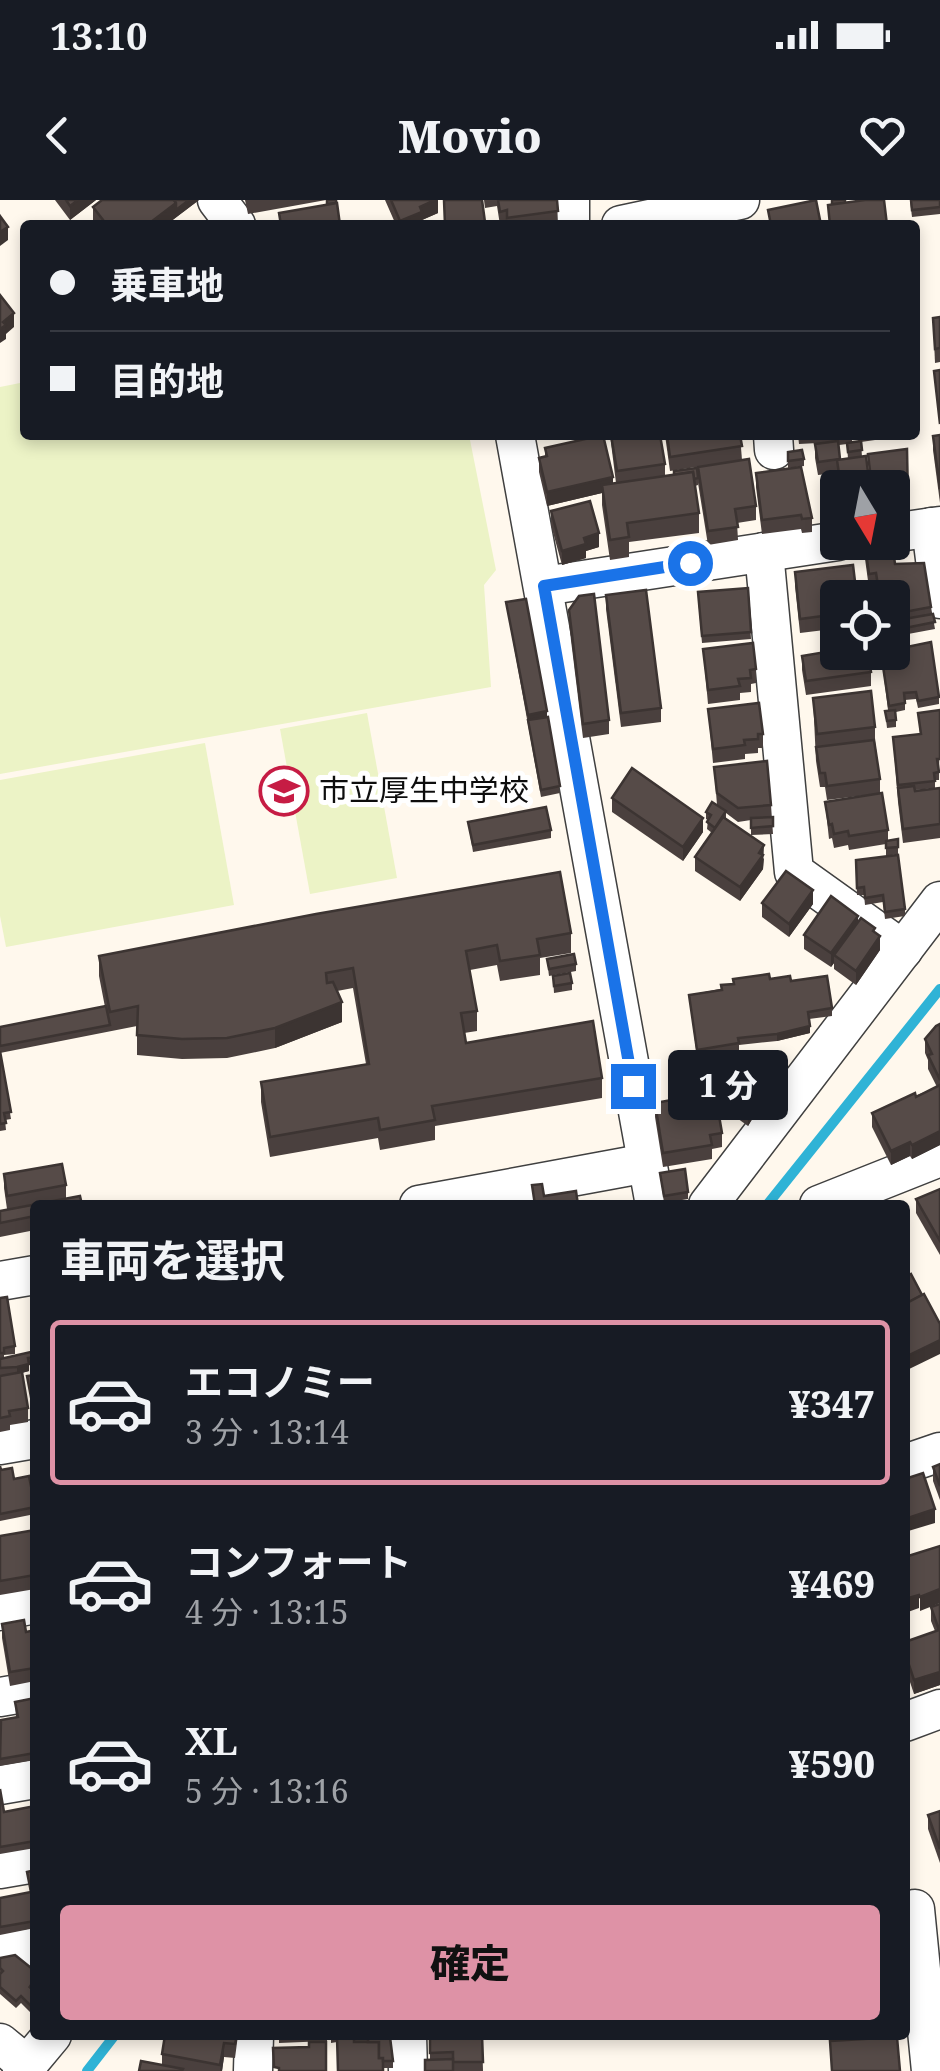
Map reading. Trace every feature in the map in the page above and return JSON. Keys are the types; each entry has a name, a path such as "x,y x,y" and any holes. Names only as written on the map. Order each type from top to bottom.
{"street":[{"path":"217,200 232,220"},
{"path":"645,220 743,200"},
{"path":"516,440 654,1200"},
{"path":"910,531 936,527 940,599"},
{"path":"544,586 820,544"},
{"path":"764,552 794,872 903,950"},
{"path":"712,1200 940,901"},
{"path":"832,1200 940,1157"},
{"path":"446,1200 647,1163"},
{"path":"0,1281 30,1276"},
{"path":"0,1445 30,1440"},
{"path":"910,1462 940,1452"},
{"path":"0,1611 30,1605"},
{"path":"0,1697 30,1692"},
{"path":"910,1720 940,1709"},
{"path":"0,1784 30,1779"},
{"path":"0,1870 30,1864"},
{"path":"910,1910 915,1909 932,2071"},
{"path":"0,1954 30,1948"},
{"path":"17,2060 45,2040"},
{"path":"253,2071 254,2040"},
{"path":"407,2040 408,2071"}],"green space":[{"path":"20,383 20,440 470,440 496,570 484,585 491,687 0,774 0,387"},
{"path":"367,713 397,878 310,894 280,729"},
{"path":"205,743 234,905 6,947 0,916 0,780"}],"building":[{"path":"102,200 176,203 154,220 103,220 93,207"},
{"path":"174,200 189,200 176,210"},
{"path":"391,200 435,200 420,207 422,212 400,220"},
{"path":"444,200 482,200 485,220 445,220"},
{"path":"498,200 557,200 558,211 507,218 507,210 500,212"},
{"path":"816,200 820,220 770,220 768,210"},
{"path":"884,200 886,220 830,220 828,205"},
{"path":"911,200 940,200 940,207 912,210"},
{"path":"337,203 339,220 280,220 279,213"},
{"path":"0,216 8,227 0,232"},
{"path":"0,295 14,313 0,329"},
{"path":"940,317 940,348 935,349 933,318"},
{"path":"940,370 940,424 934,371"},
{"path":"940,435 940,489 933,436"},
{"path":"581,440 604,440 613,477 547,492 539,458 547,456 545,448"},
{"path":"612,440 661,440 665,464 617,471"},
{"path":"668,440 741,440 742,446 670,457"},
{"path":"838,441 840,459 818,462 815,444"},
{"path":"861,441 862,450 848,452 847,443"},
{"path":"907,449 907,470 870,470 868,454"},
{"path":"802,450 804,459 788,461 788,452"},
{"path":"866,456 868,470 838,470 837,460"},
{"path":"749,459 756,506 735,509 738,527 708,531 698,467"},
{"path":"801,467 812,518 802,519 801,515 762,520 756,473"},
{"path":"697,468 698,478 694,479 693,472 674,475 674,471"},
{"path":"693,472 699,513 627,523 629,537 610,540 602,485"},
{"path":"590,501 599,533 584,538 586,544 562,551 551,511"},
{"path":"867,560 924,563 931,607 910,611 910,580 877,580 876,573 869,574"},
{"path":"853,565 855,580 820,580 820,616 800,619 795,572"},
{"path":"748,588 751,632 702,636 698,592"},
{"path":"646,590 661,708 621,713 606,595"},
{"path":"594,594 609,720 583,724 569,610 579,596"},
{"path":"526,599 547,711 528,715 506,602"},
{"path":"933,614 935,622 910,627 910,618"},
{"path":"931,642 939,697 918,701 916,692 904,693 905,703 889,706 884,670 910,670 910,646"},
{"path":"753,643 756,669 750,670 751,678 738,679 740,686 708,690 703,649"},
{"path":"820,653 820,670 871,672 806,681 802,656"},
{"path":"871,691 875,727 817,734 813,698"},
{"path":"759,703 763,734 758,734 758,739 744,740 745,745 713,749 708,709"},
{"path":"895,710 896,720 887,721 885,711"},
{"path":"940,710 940,759 935,781 898,785 893,737 921,734 918,713"},
{"path":"548,717 560,786 541,790 528,720"},
{"path":"874,740 880,779 827,786 825,773 820,773 816,747"},
{"path":"767,761 771,805 738,808 717,793 714,767"},
{"path":"632,768 703,818 683,847 612,798"},
{"path":"914,786 915,791 940,788 940,824 903,829 898,788"},
{"path":"882,793 888,830 849,836 848,831 834,834 825,802"},
{"path":"712,802 726,811 715,828 707,822 711,815 706,812"},
{"path":"546,807 551,830 473,845 468,822"},
{"path":"723,817 764,845 759,853 763,855 740,887 695,857"},
{"path":"773,817 773,826 751,828 751,818"},
{"path":"898,839 898,847 886,848 886,841"},
{"path":"898,855 905,909 885,912 883,895 865,898 864,887 857,888 856,860"},
{"path":"786,871 813,890 789,924 762,903"},
{"path":"560,872 571,933 537,939 540,955 500,961 497,945 466,951 477,1011 461,1013 466,1043 593,1021 602,1078 432,1106 435,1120 380,1130 378,1118 270,1137 261,1082 369,1064 353,968 326,973 327,983 333,982 342,1002 275,1028 227,1038 137,1035 138,1006 110,1012 99,956"},
{"path":"831,896 858,916 831,953 804,935"},
{"path":"861,918 880,936 856,971 834,955"},
{"path":"574,954 576,964 549,969 547,959"},
{"path":"570,973 572,983 554,986 553,976"},
{"path":"769,974 770,979 790,976 791,981 827,976 832,1008 808,1012 810,1026 738,1038 739,1043 697,1050 689,995 722,990 721,985 734,984 733,979"},
{"path":"106,1006 110,1025 0,1046 0,1027"},
{"path":"940,1024 940,1080 925,1039"},
{"path":"0,1051 11,1112 4,1113 6,1123 0,1124"},
{"path":"756,1053 781,1073 758,1103 733,1083"},
{"path":"701,1068 714,1079 705,1092 691,1081"},
{"path":"940,1085 940,1131 891,1151 872,1113"},
{"path":"736,1097 754,1109 748,1119 730,1106"},
{"path":"716,1098 722,1133 710,1135 712,1145 663,1153 655,1103 677,1099 677,1105"},
{"path":"62,1164 66,1185 7,1196 4,1174"},
{"path":"685,1169 688,1192 664,1196 660,1173"},
{"path":"542,1184 544,1196 576,1191 577,1200 534,1200 532,1185"},
{"path":"940,1189 940,1241 916,1199"},
{"path":"30,1205 30,1217 0,1223 0,1211"},
{"path":"910,1274 922,1295 910,1301"},
{"path":"924,1294 940,1324 940,1340 910,1355 910,1301"},
{"path":"7,1297 15,1346 0,1353 0,1298"},
{"path":"30,1352 29,1364 17,1367 0,1368 0,1359"},
{"path":"22,1372 28,1408 9,1411 10,1416 0,1418 0,1376"},
{"path":"940,1464 940,1486 933,1467"},
{"path":"0,1466 1,1470 12,1468 14,1479 29,1476 30,1508 0,1514"},
{"path":"923,1473 935,1509 910,1517 910,1477"},
{"path":"30,1531 30,1576 0,1581 0,1536"},
{"path":"940,1546 940,1589 910,1598 910,1555"},
{"path":"940,1604 940,1672 914,1680 910,1640 939,1630 931,1607"},
{"path":"24,1620 26,1632 30,1631 30,1669 10,1672 2,1624"},
{"path":"30,1699 30,1754 0,1759 1,1720 18,1717 15,1702"},
{"path":"0,1789 4,1812 30,1807 30,1842 0,1847"},
{"path":"940,1811 940,1849 928,1815"},
{"path":"30,1892 30,1922 0,1927 0,1898"},
{"path":"15,1955 30,1967 30,2005 21,1996 16,2001 0,1987 0,1958"},
{"path":"164,2040 236,2040 235,2044 224,2043 220,2065 162,2054"},
{"path":"337,2040 379,2042 383,2071 338,2071"},
{"path":"390,2040 393,2061 379,2058 379,2042 368,2042"},
{"path":"430,2040 482,2040 483,2062 453,2062 453,2052 430,2053"},
{"path":"897,2040 900,2071 832,2071 830,2041"},
{"path":"309,2042 326,2042 326,2071 279,2071 274,2067 273,2048 309,2047"},
{"path":"453,2059 453,2071 425,2071 425,2060"},
{"path":"141,2061 183,2069 139,2071"}],"waterway":[{"path":"771,1200 940,989"},
{"path":"87,2071 111,2040"}],"place":[{"name":"市立厚生中学校","path":"284,791"}],"route":[{"path":"633,1086 544,586 690,563"}]}
